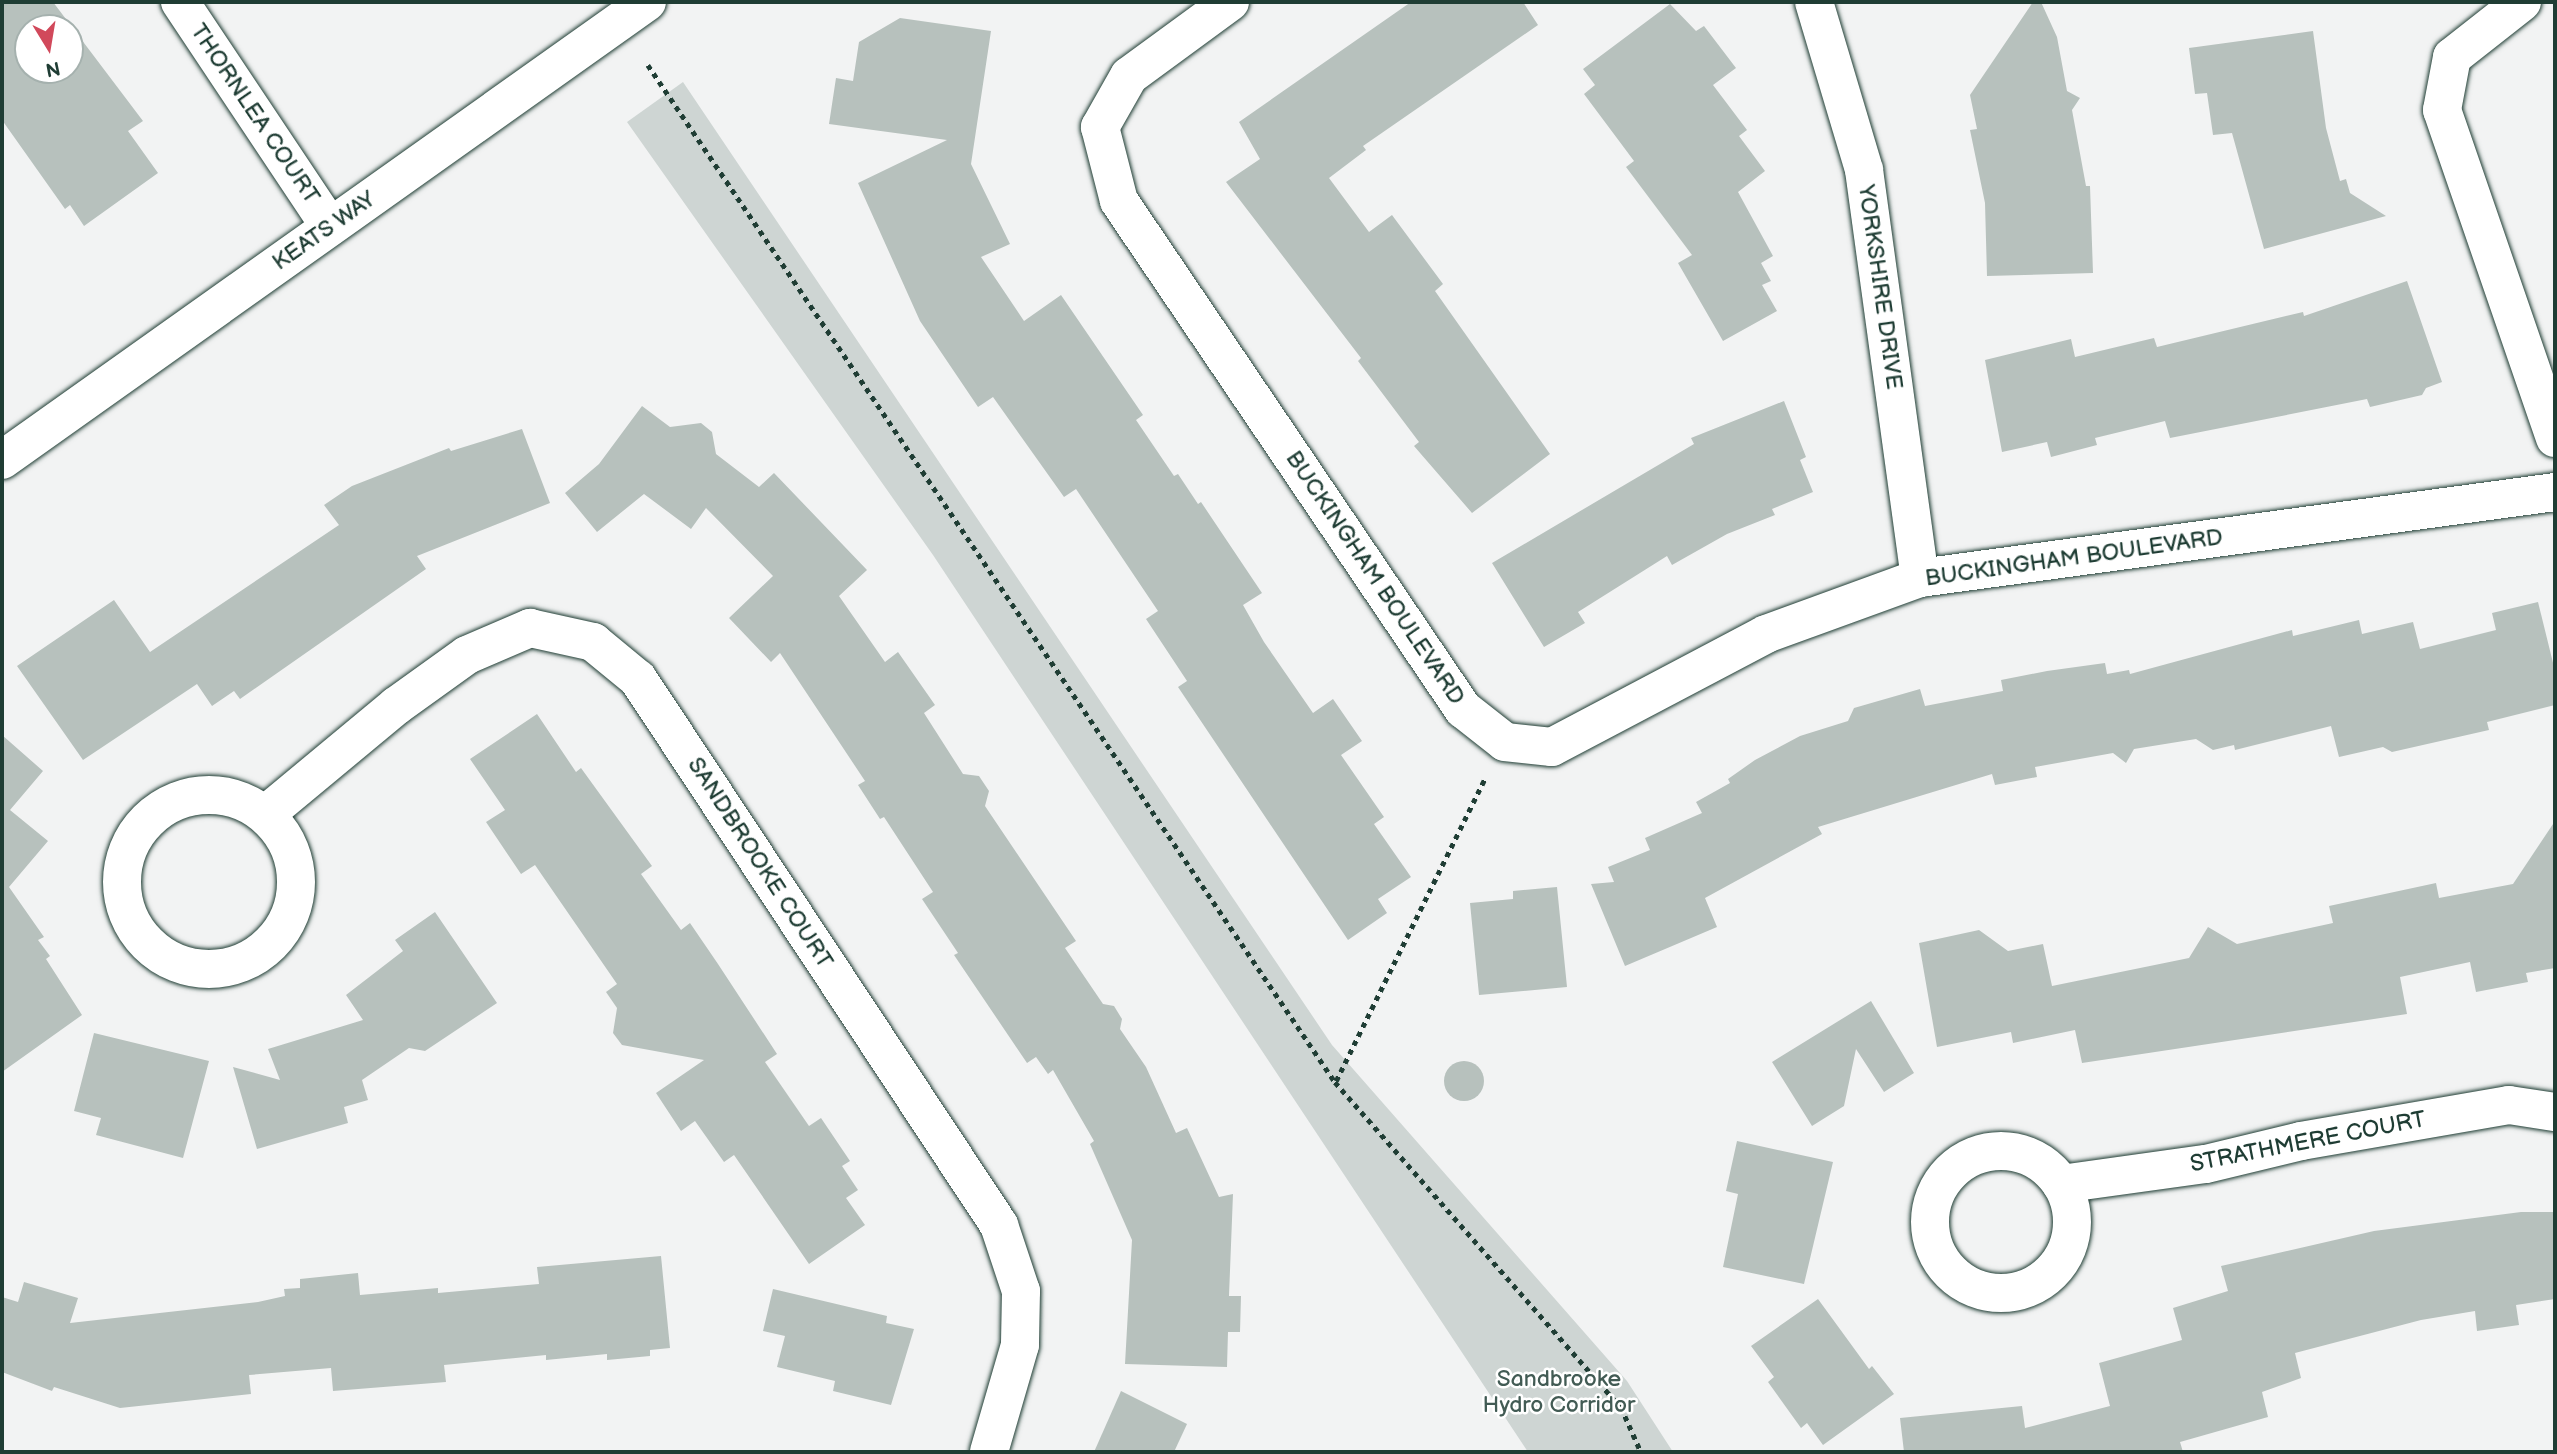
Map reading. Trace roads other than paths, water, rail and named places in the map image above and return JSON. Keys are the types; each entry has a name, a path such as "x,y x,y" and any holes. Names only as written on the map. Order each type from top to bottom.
{"street":[{"name":"THORNLEA COURT","path":"180,2 330,227"},
{"name":"KEATS WAY","path":"2,460 647,2"},
{"name":"BUCKINGHAM BOULEVARD","path":"1230,2 1129,76 1100,127 1119,201 1463,709 1505,742 1552,747 1766,634 1920,578 2555,492"},
{"name":"YORKSHIRE DRIVE","path":"1814,2 1864,170 1920,578"},
{"path":"2522,2 2452,57 2442,110 2555,438"},
{"name":"SANDBROOKE COURT","path":"265,814 396,706 467,655 530,628 593,642 638,679 999,1224 1021,1291 1020,1345 989,1452"},
{"path":"208,793 239,799 265,814 289,845 297,892 288,921 270,946 249,961 220,970 176,964 141,938 122,897 124,856 134,835 154,813 177,799 208,793"},
{"name":"STRATHMERE COURT","path":"2061,1184 2206,1164 2301,1141 2509,1105 2555,1112"}],"park label":[{"name":"Sandbrooke Hydro Corridor","path":"1559,1392"}]}
